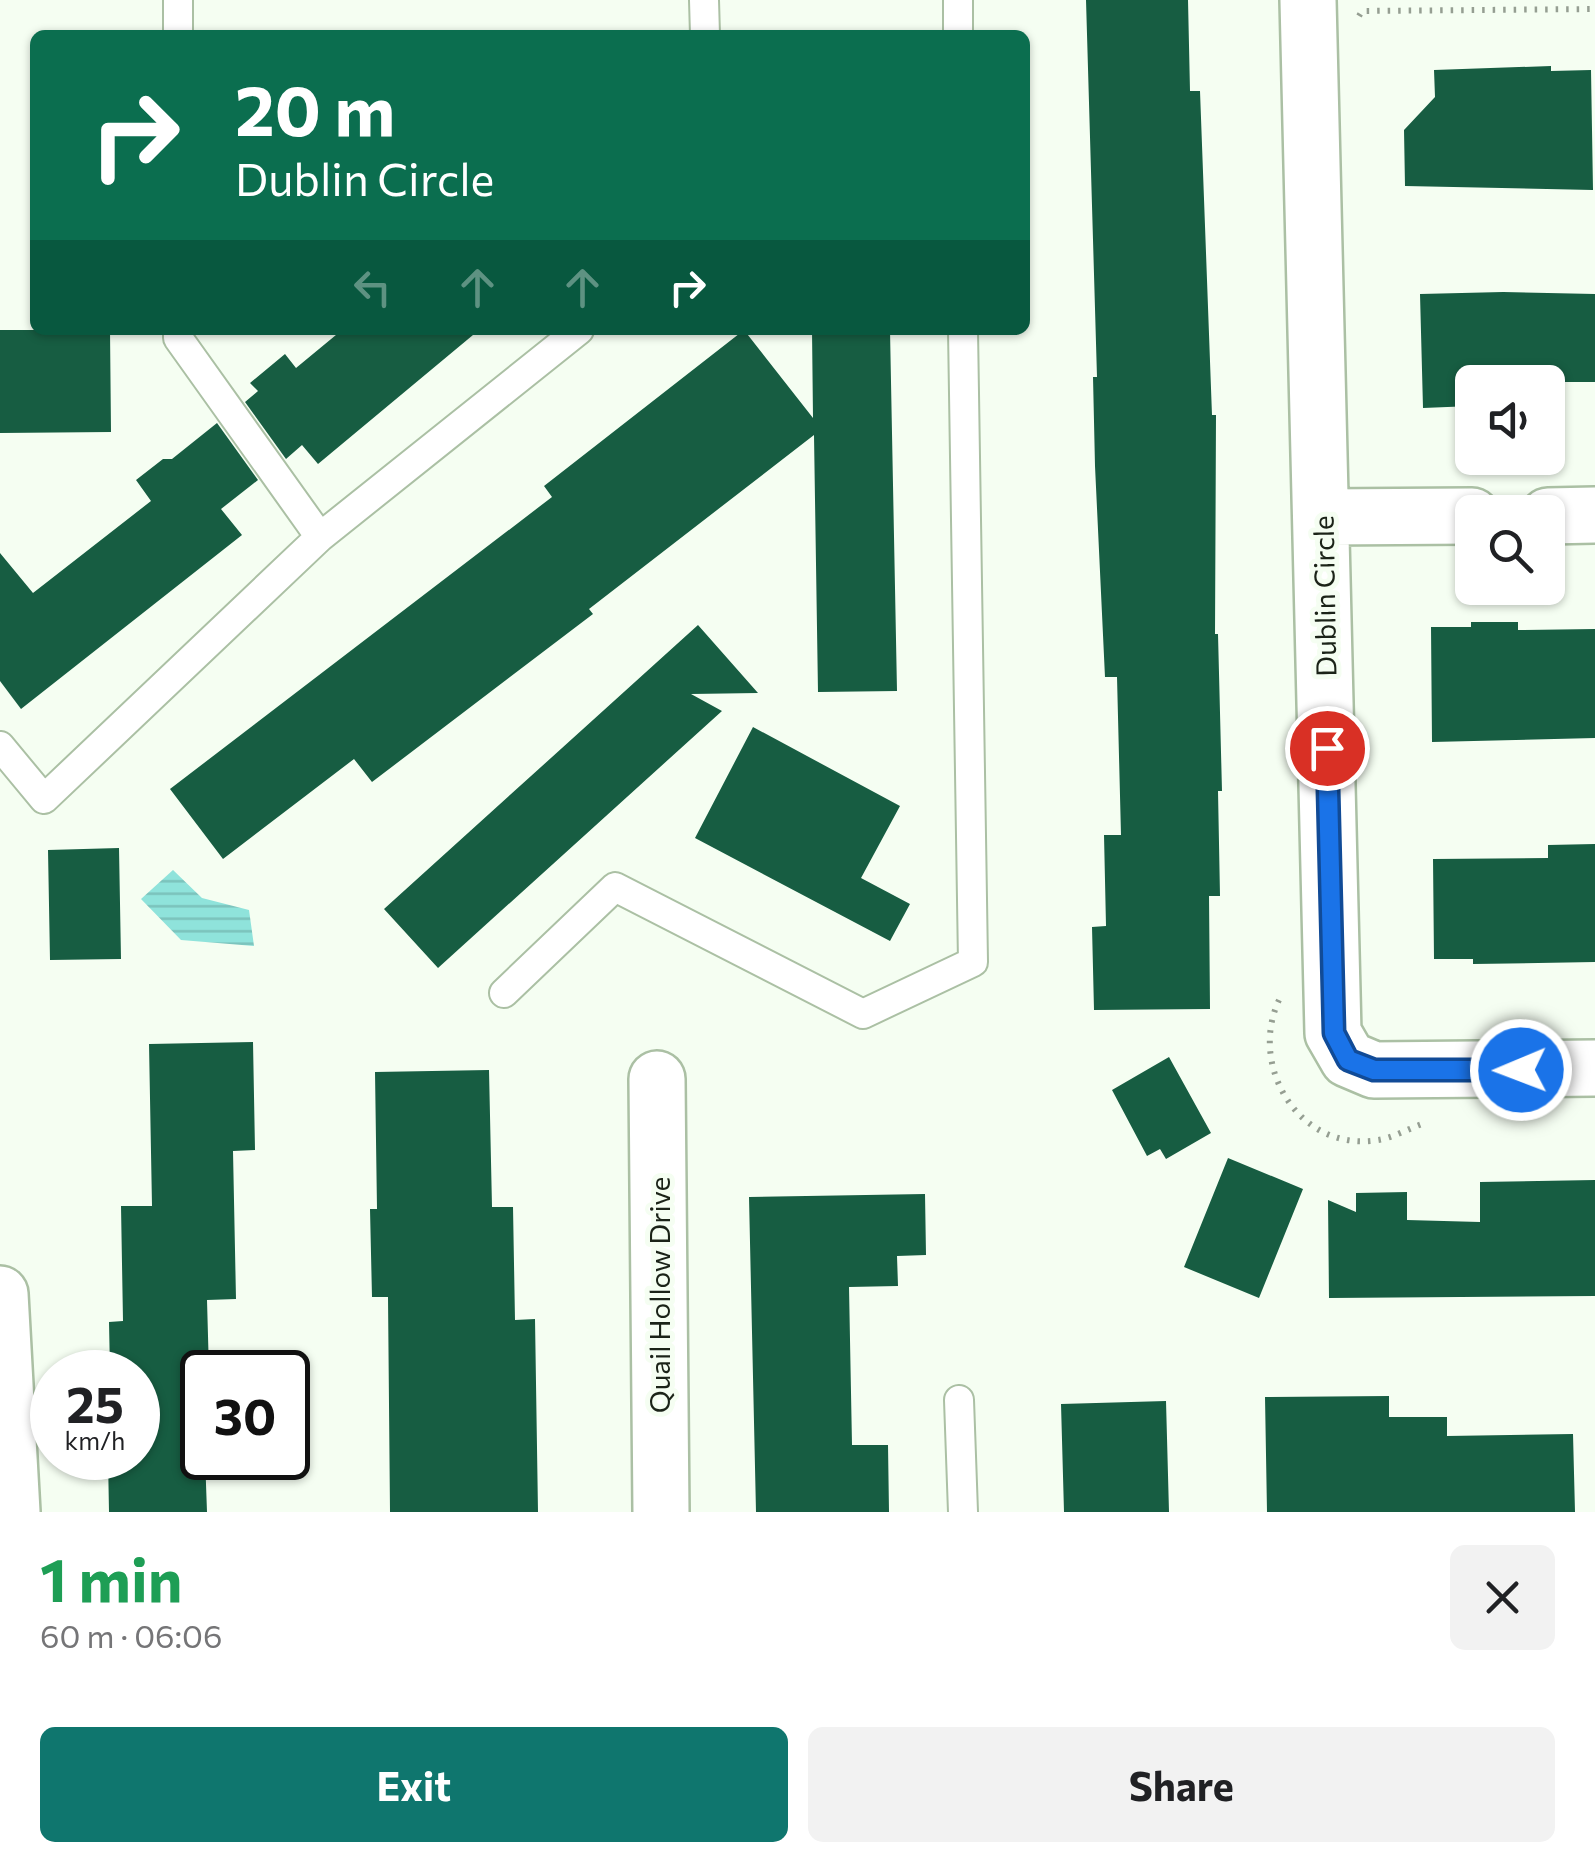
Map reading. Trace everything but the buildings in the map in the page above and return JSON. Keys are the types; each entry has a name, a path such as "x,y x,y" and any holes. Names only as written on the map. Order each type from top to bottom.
{"street":[{"name":"Dublin Circle","path":"1308,0 1334,1033 1348,1060 1374,1070 1595,1068"},
{"path":"1323,517 1474,491"},
{"path":"1541,491 1595,515"},
{"name":"Quail Hollow Drive","path":"657,1079 661,1512"},
{"path":"0,1294 12,1512"}],"lane":[{"path":"178,0 178,30"},
{"path":"704,0 705,30"},
{"path":"958,0 958,30"},
{"path":"178,335 320,537"},
{"path":"0,746 44,799 320,537 573,335"},
{"path":"504,993 615,887 864,1014 973,962 963,335"},
{"path":"959,1400 962,1512"}],"path":[{"path":"1358,36 1358,17 1362,11 1595,9"},
{"path":"1474,491 1541,491"}],"water":[{"path":"173,870 202,898 249,910 254,946 181,940 141,899"}],"route":[{"path":"1327,748 1334,1033 1348,1060 1374,1070 1521,1070"}]}
